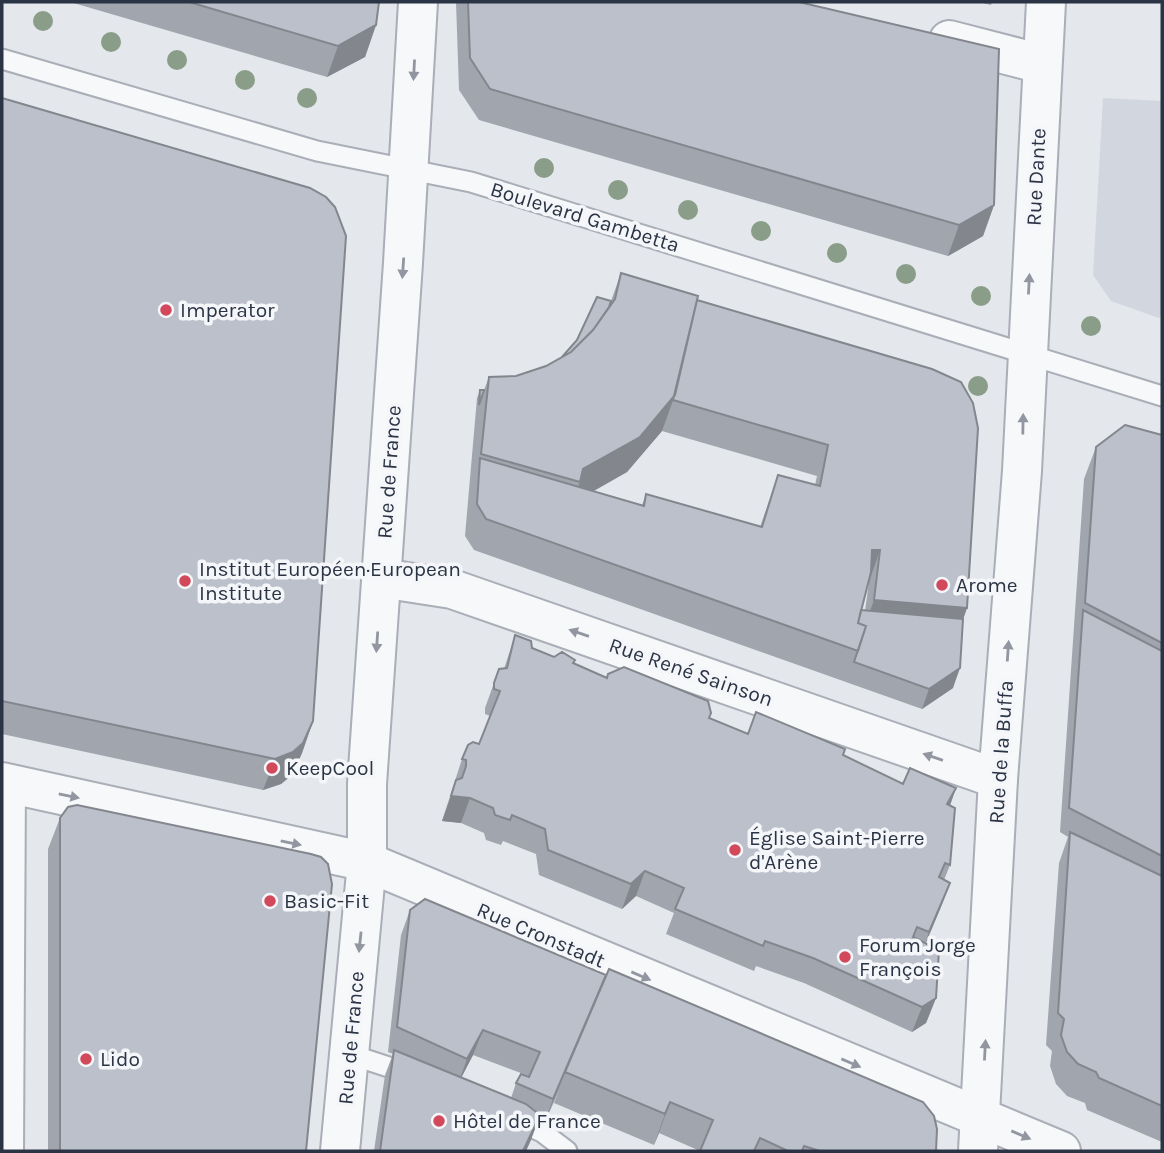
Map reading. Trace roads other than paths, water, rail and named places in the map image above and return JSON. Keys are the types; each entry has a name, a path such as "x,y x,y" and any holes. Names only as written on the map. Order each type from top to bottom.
{"street":[{"name":"Rue de France","path":"340,1151 367,862 367,784 418,2"},
{"name":"Rue Dante","path":"1026,352 1046,2"},
{"path":"909,30 1042,64"},
{"name":"Rue de la Buffa","path":"980,1135 998,779 1022,471 1026,352"},
{"name":"Rue René Sainson","path":"381,578 452,589 998,779"},
{"path":"4,782 4,1151"},
{"name":"Rue Cronstadt","path":"4,782 367,862 980,1135 1061,1151"}],"lane":[{"name":"Boulevard Gambetta","path":"2,59 317,152 471,182 1162,396"},
{"path":"349,1054 390,1065 428,1082"},
{"path":"491,1110 542,1132 567,1151"}],"place":[{"name":"Imperator","path":"166,310"},
{"name":"Institut Européen·European Institute","path":"185,581"},
{"name":"Arome","path":"942,585"},
{"name":"KeepCool","path":"272,768"},
{"name":"Église Saint-Pierre d'Arène","path":"735,850"},
{"name":"Basic-Fit","path":"270,901"},
{"name":"Forum Jorge François","path":"845,957"},
{"name":"Lido","path":"86,1059"},
{"name":"Hôtel de France","path":"439,1121"}]}
